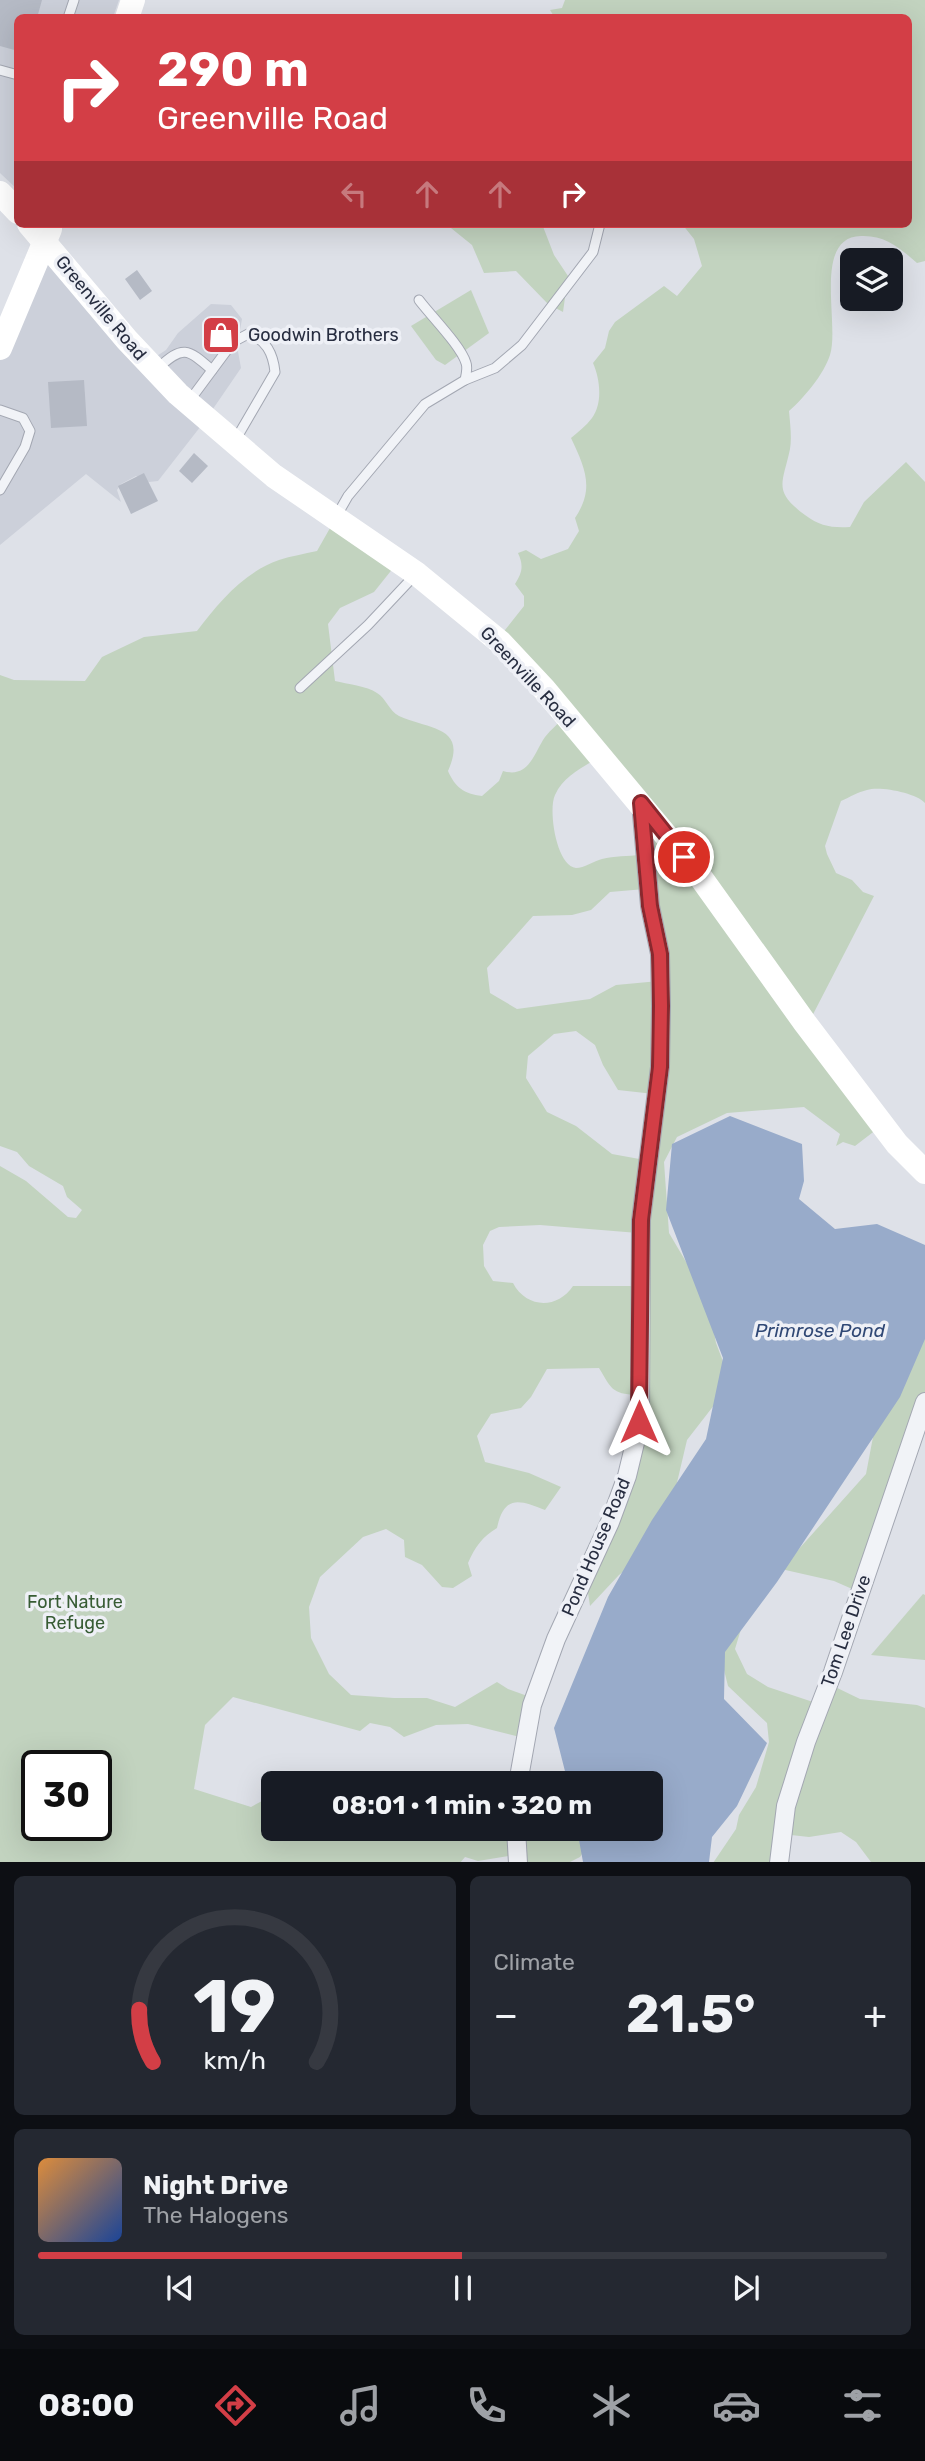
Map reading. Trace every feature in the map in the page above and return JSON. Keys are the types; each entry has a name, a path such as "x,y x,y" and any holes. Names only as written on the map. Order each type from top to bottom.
{"main road":[{"path":"0,193 14,208"},
{"path":"0,348 42,230"},
{"name":"Greenville Road","path":"42,230 127,340 188,403 274,476 417,574 500,642 544,689 699,875 805,1023 897,1144 925,1171"}],"street":[{"name":"Pond House Road","path":"520,1771 532,1706 556,1639 610,1522 627,1476 639,1422 641,1220 660,1067 661,1006 660,954 650,906 641,803"},
{"name":"Tom Lee Drive","path":"779,1862 786,1806 806,1742 833,1672 925,1402"},
{"path":"517,1841 518,1862"}],"lane":[{"path":"335,518 348,496 425,404 465,380 495,369 522,345 593,252 599,228"},
{"path":"419,300 448,335 467,364 465,380"},
{"path":"188,403 233,342 247,334 257,337 268,346 275,372 234,444"},
{"path":"155,370 182,351 192,352 212,370"},
{"path":"0,410 23,418 30,431 25,447 0,489"},
{"path":"300,688 368,625 417,574"}],"shaded area":[{"path":"0,0 119,0 114,14 14,14 14,186 0,173"},
{"path":"42,250 146,363 166,350 178,333 211,304 231,305 242,319 237,346 241,368 204,422 158,481 149,482 136,476 121,484 117,490 121,502 86,474 0,545 0,346"}],"green space":[{"name":"Fort Nature Refuge","path":"565,0 925,0 925,261 917,263 903,251 903,248 870,236 846,240 837,251 832,266 830,355 813,385 789,411 791,444 782,486 795,507 816,522 831,527 850,527 864,502 906,462 925,482 925,803 906,793 880,789 864,791 841,801 825,846 827,854 836,873 852,880 863,892 874,896 807,1026 881,1126 855,1146 843,1142 836,1146 840,1134 804,1107 727,1113 677,1137 664,1162 669,1233 708,1299 716,1343 730,1380 725,1391 687,1440 675,1491 648,1552 619,1575 590,1606 587,1586 616,1502 636,1395 613,1389 599,1368 547,1369 531,1397 521,1408 491,1414 477,1436 485,1462 529,1473 561,1487 545,1510 521,1502 514,1502 504,1509 497,1528 476,1547 468,1563 472,1576 453,1588 442,1587 422,1565 405,1557 404,1540 386,1529 363,1537 320,1577 309,1607 311,1638 329,1674 351,1695 427,1698 455,1707 497,1682 533,1698 520,1737 468,1724 436,1725 404,1737 390,1727 370,1723 360,1731 233,1697 205,1725 194,1789 251,1807 261,1802 261,1841 588,1841 580,1857 570,1862 516,1862 514,1855 478,1861 465,1857 461,1862 0,1862 0,1166 26,1181 68,1217 76,1218 82,1210 67,1197 63,1186 29,1166 17,1152 0,1146 0,675 14,680 85,681 102,657 144,637 197,631 223,599 255,572 279,560 317,551 334,521 398,562 374,592 340,608 328,624 335,681 373,691 399,716 443,732 453,745 448,771 451,777 465,791 482,796 499,781 503,771 518,772 524,769 545,737 563,718 497,640 524,606 524,596 515,584 521,569 518,553 526,550 541,559 568,549 579,531 575,518 585,497 586,478 571,438 592,418 598,405 599,391 593,363 605,348 609,331 615,322 664,286 677,296 702,266 694,239 685,228 912,228 912,14 552,14 550,10 562,8","holes":["596,759 641,810 641,855 607,858 576,868 563,858 553,824 555,795 572,774","645,889 659,981 616,985 590,999 517,1009 490,993 487,968 533,916 572,915 591,910 610,892","576,1031 595,1045 618,1090 654,1094 645,1160 612,1154 576,1126 547,1112 526,1078 528,1056 554,1034","540,1225 638,1233 637,1286 573,1286 559,1299 542,1303 526,1297 513,1283 493,1281 484,1266 483,1245 490,1231 499,1227"]},
{"path":"451,228 544,228 554,255 568,276 563,312 548,304 516,271 484,273 472,245"},
{"path":"471,290 489,333 445,365 436,360 411,326"},
{"path":"925,1292 925,1401 859,1592 834,1581 781,1569 866,1474 873,1437"},
{"path":"923,1594 925,1660 871,1655"},
{"path":"751,1596 735,1649 747,1674 768,1687 816,1703 829,1684 860,1699 925,1708 925,1862 871,1862 856,1842 841,1832 809,1837 782,1834 778,1862 714,1862 736,1829 739,1815 756,1787 769,1742 767,1723 728,1686 721,1658"}],"water":[{"name":"Primrose Pond","path":"730,1116 802,1144 804,1181 799,1199 835,1229 877,1224 925,1245 925,1339 900,1397 777,1582 725,1652 724,1699 767,1743 737,1806 712,1837 709,1862 583,1862 579,1841 663,1841 663,1771 565,1771 554,1728 608,1597 652,1520 706,1439 723,1358 666,1210 672,1144"}],"building":[{"path":"0,0 42,0 38,14 14,14 14,50 0,46"},
{"path":"137,270 152,291 140,300 125,279"},
{"path":"84,380 87,426 51,428 48,382"},
{"path":"194,453 208,466 192,483 179,471"},
{"path":"144,473 158,501 131,514 118,486"}],"place":[{"name":"Goodwin Brothers","path":"221,335"}],"route":[{"path":"639,1422 641,1220 660,1067 661,1006 660,954 650,906 641,803 684,857"}]}
